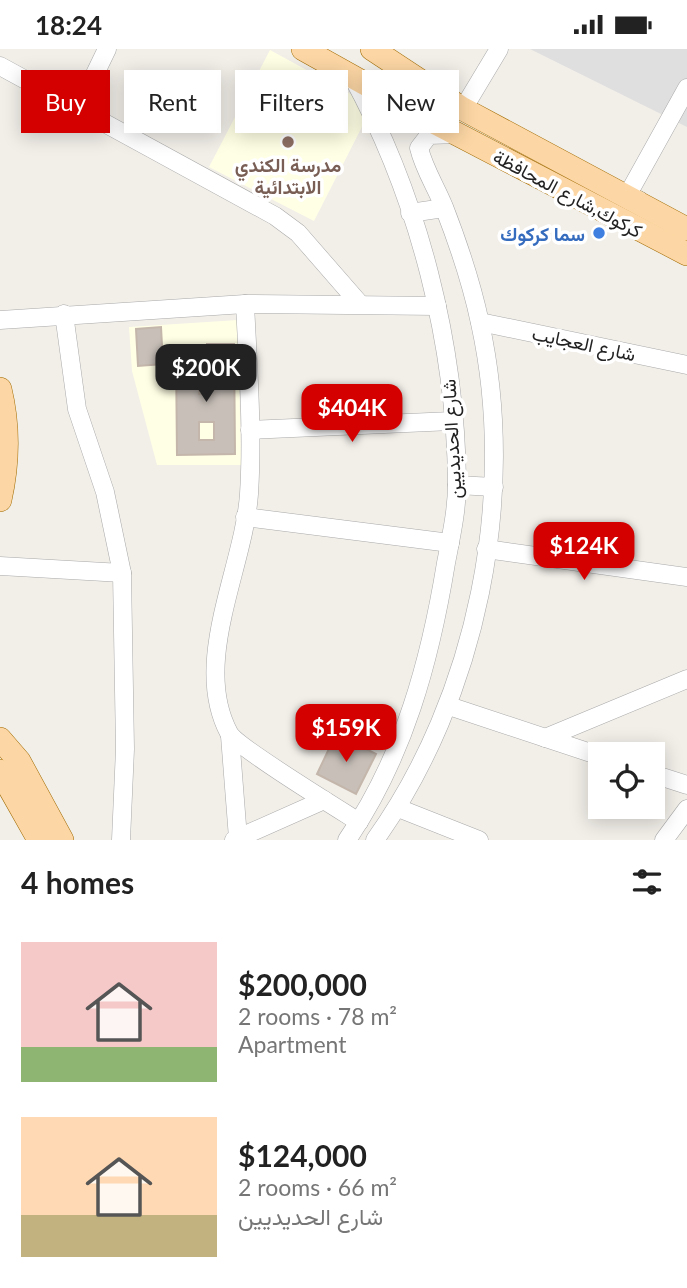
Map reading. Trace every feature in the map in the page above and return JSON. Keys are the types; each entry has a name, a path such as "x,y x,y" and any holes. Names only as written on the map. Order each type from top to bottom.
{"main road":[{"name":"كركوك,شارع المحافظة","path":"303,49 457,134 687,254"},
{"name":"كركوك,شارع المحافظة","path":"372,49 463,109 687,229"},
{"path":"0,389 6,430 6,458 0,500"},
{"path":"0,739 19,761 62,840"},
{"path":"0,771 39,840"}],"street":[{"path":"97,70 107,49"},
{"path":"463,109 499,49"},
{"path":"0,66 21,78"},
{"name":"شارع الحديديين","path":"347,840 396,756 437,619 457,485 452,421 437,306 410,213 369,107 352,76"},
{"path":"687,88 627,195 687,220"},
{"path":"110,126 275,216 298,233 359,303"},
{"name":"شارع الحديديين","path":"375,840 398,808 421,767 449,706 468,641 495,487 493,415 480,322 444,208 419,148 429,135 457,134"},
{"path":"410,213 444,208"},
{"path":"0,320 245,304 359,303 437,306"},
{"path":"245,304 250,430 245,517 216,661 217,701 230,736 236,839 324,800"},
{"path":"64,314 77,409 105,492 122,573 125,749 121,840"},
{"name":"شارع العجايب","path":"480,322 687,365"},
{"path":"250,430 452,421"},
{"path":"457,485 495,487"},
{"path":"245,517 450,543"},
{"path":"486,548 687,577"},
{"path":"0,566 122,573"},
{"path":"545,738 687,679"},
{"path":"449,706 588,752"},
{"path":"230,736 359,822"},
{"path":"396,756 421,767"},
{"path":"665,778 687,785"},
{"path":"398,808 479,840"},
{"path":"664,840 687,809"}],"shaded area":[{"path":"530,49 687,49 687,127 659,113"},
{"path":"270,50 307,70 260,70"},
{"path":"348,93 358,98 362,106 362,127 314,221 209,167 235,117 235,133 348,133"},
{"path":"238,320 241,465 157,465 132,371 129,327"}],"building":[{"path":"161,327 163,364 138,366 136,329"},
{"path":"207,344 234,344 235,454 177,455 176,356 199,356 199,394 207,394","holes":["199,422 214,422 214,440 199,440"]},
{"path":"336,734 376,754 356,794 317,774"}],"place":[{"name":"مدرسة الكندي الابتدائية","path":"288,142"},
{"name":"سما كركوك","path":"599,233"}]}
